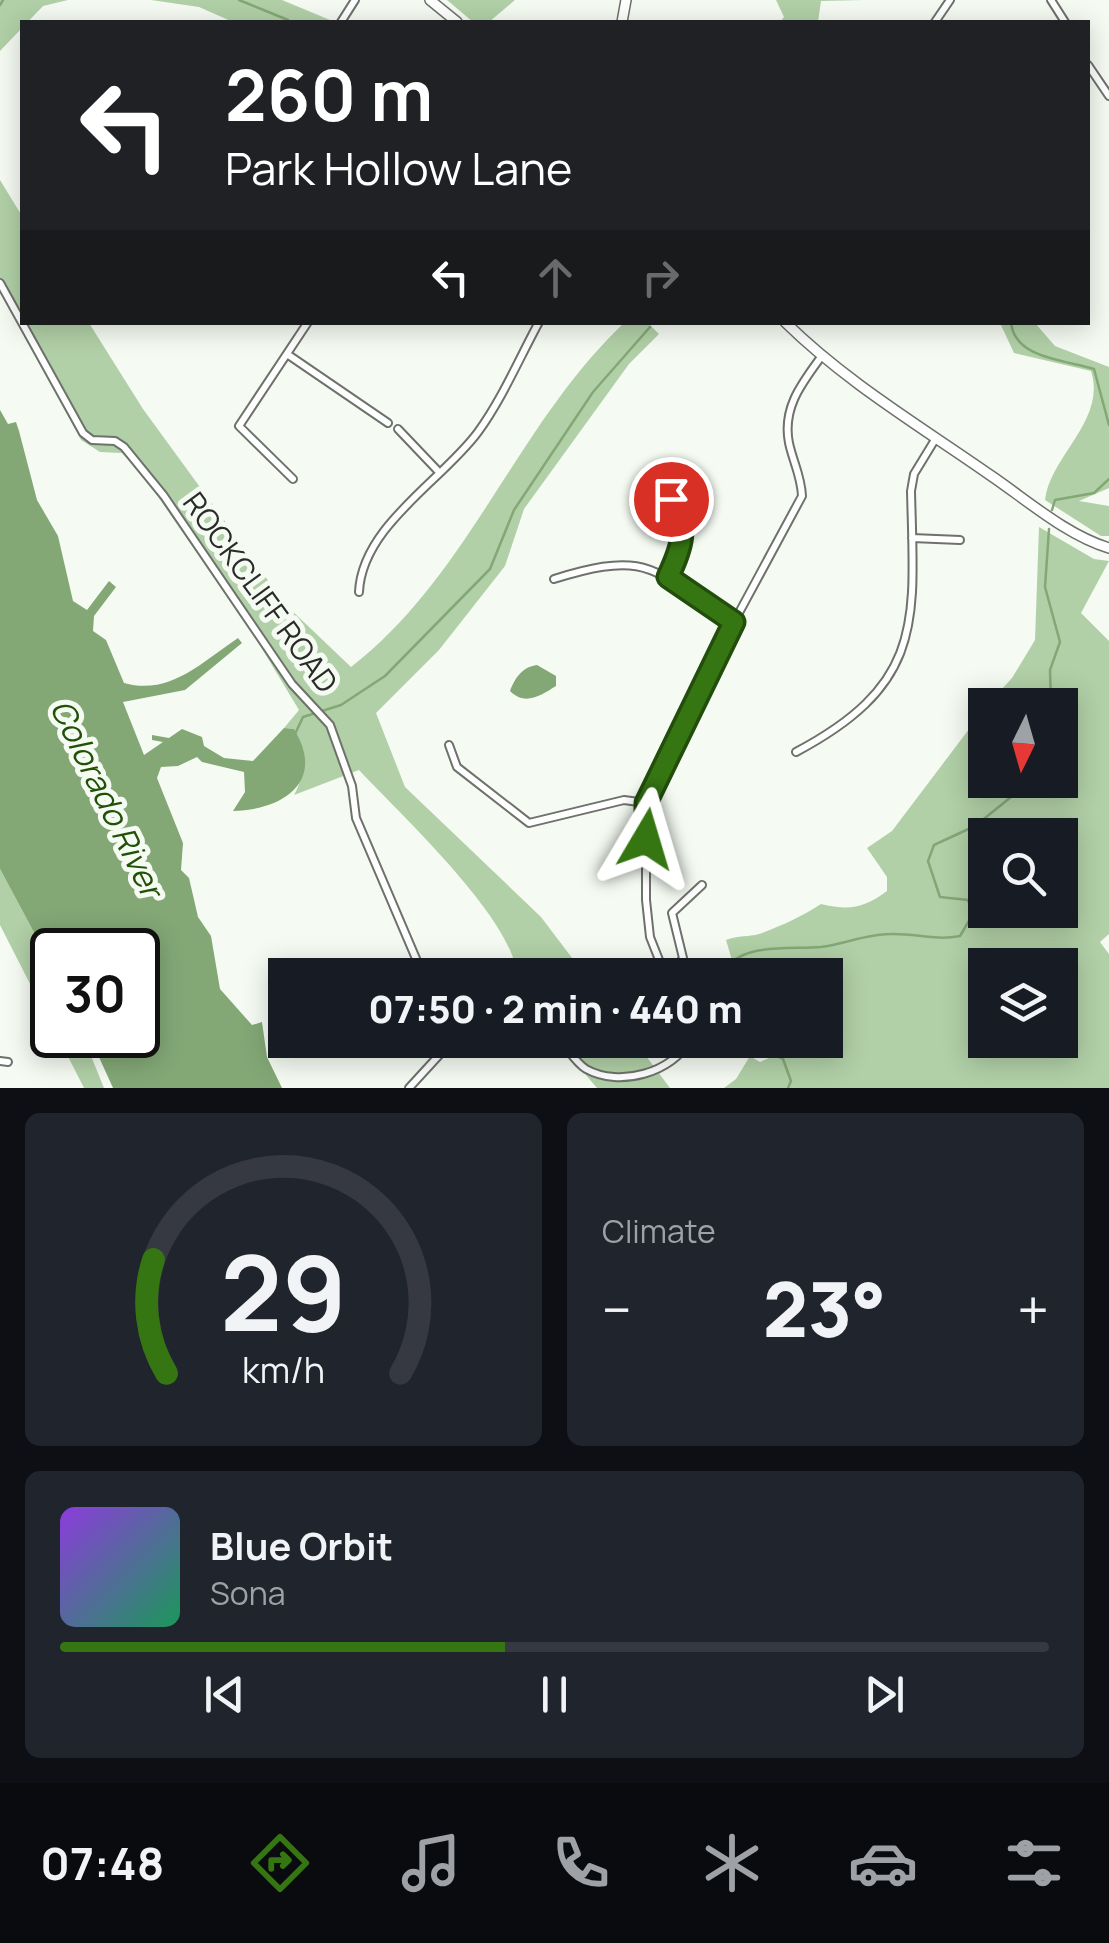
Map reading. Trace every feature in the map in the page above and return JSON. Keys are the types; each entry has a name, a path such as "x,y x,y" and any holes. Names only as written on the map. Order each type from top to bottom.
{"street":[{"path":"430,0 455,20"},
{"path":"1090,68 1109,96"},
{"name":"ROCKCLIFF ROAD","path":"0,282 20,318"},
{"name":"ROCKCLIFF ROAD","path":"24,325 83,433 92,440 115,440 124,447 172,508 292,684 324,716 352,786 356,818 415,958"},
{"path":"293,479 239,426 306,325"},
{"path":"359,592 360,576 393,522 476,435 537,325"},
{"path":"788,325 821,357 936,438 1071,530 1109,548"},
{"path":"287,354 388,423"},
{"path":"662,958 648,919 646,803 734,622 802,496 801,475 789,444 788,414 821,357"},
{"path":"398,429 438,471"},
{"path":"796,752 870,700 898,665 913,617 914,474 936,438"},
{"path":"649,481 671,499 682,516 684,535 668,577"},
{"path":"912,538 960,540"},
{"path":"554,578 613,562 634,564 668,577 734,622"},
{"path":"449,745 458,767 529,822 545,822 586,806 624,800 646,803"},
{"path":"683,958 672,913 702,884"},
{"path":"409,1088 436,1058"},
{"path":"574,1058 580,1065 603,1074 654,1073 675,1058"}],"shaded area":[{"path":"0,0 68,0 43,6 30,20 20,20 20,30 0,51"},
{"path":"151,0 282,0 330,20 228,20 199,7"},
{"path":"447,0 515,0 491,20 471,20"},
{"path":"776,0 864,0 821,1 818,20 782,20 784,17"},
{"path":"0,180 20,213 20,325 0,287"},
{"path":"20,325 90,325 143,409 286,605 351,667 392,631 428,589 586,363 622,325 650,325 659,334 629,364 524,509 505,566 439,650 376,713 405,787 541,917 572,958 512,958 497,926 477,898 359,770 294,795 303,770 303,754 294,729 284,728 299,710 250,629 140,471 122,453 100,452 81,440"},
{"path":"1001,325 1037,325 1055,346 1109,367 1109,488 1079,501 1109,506 1109,536 1101,536 1045,500 1049,484 1091,406 1091,371 1014,353"},
{"path":"1039,527 1094,559 1109,561 1081,613 1109,641 1109,934 1100,942 1109,954 1109,1088 724,1088 736,1079 749,1058 760,1062 769,1058 843,1058 843,958 731,958 726,940 767,931 821,904 856,906 887,891 887,877 867,848 892,831 968,730 968,798 1078,798 1078,688 1003,688 1035,640"},
{"path":"0,869 32,928 30,984 0,925"},
{"path":"69,1058 92,1058 104,1088 84,1088"},
{"path":"571,1058 648,1058 670,1088 597,1088"}],"water":[{"name":"Colorado River","path":"0,410 8,424 16,422 37,500 58,536 73,601 87,610 109,581 116,587 94,616 93,631 106,640 124,683 141,686 171,681 238,638 242,643 185,690 123,702 144,755 163,742 152,740 152,735 169,738 182,729 202,737 204,746 224,758 253,761 284,728 294,729 303,748 302,778 294,790 282,799 251,809 233,811 245,792 244,772 202,762 197,757 178,766 161,767 157,778 183,843 181,870 189,878 198,917 211,936 220,989 252,1025 262,1022 267,1057 282,1088 113,1088 99,1058 160,1058 160,928 32,928 0,869"},
{"path":"537,665 556,676 556,686 527,699 510,691 520,674"}],"waterway":[{"path":"0,5 3,0"},
{"path":"239,0 288,20"},
{"path":"1012,325 1021,344 1031,351 1094,369 1109,425"},
{"path":"295,734 303,717 341,705 385,676 490,569 514,510 593,392 650,327"},
{"path":"1052,510 1055,500 1094,493 1109,479"},
{"path":"1049,529 1045,587 1060,642 1050,670 1051,688"},
{"path":"738,958 766,949 821,947 881,934 960,936 973,914 968,900 940,897 928,861 934,845 975,826 1010,798"},
{"path":"781,1058 791,1081 788,1088"}],"route":[{"path":"646,839 646,803 734,622 668,577 684,535 682,516 671,499"}]}
